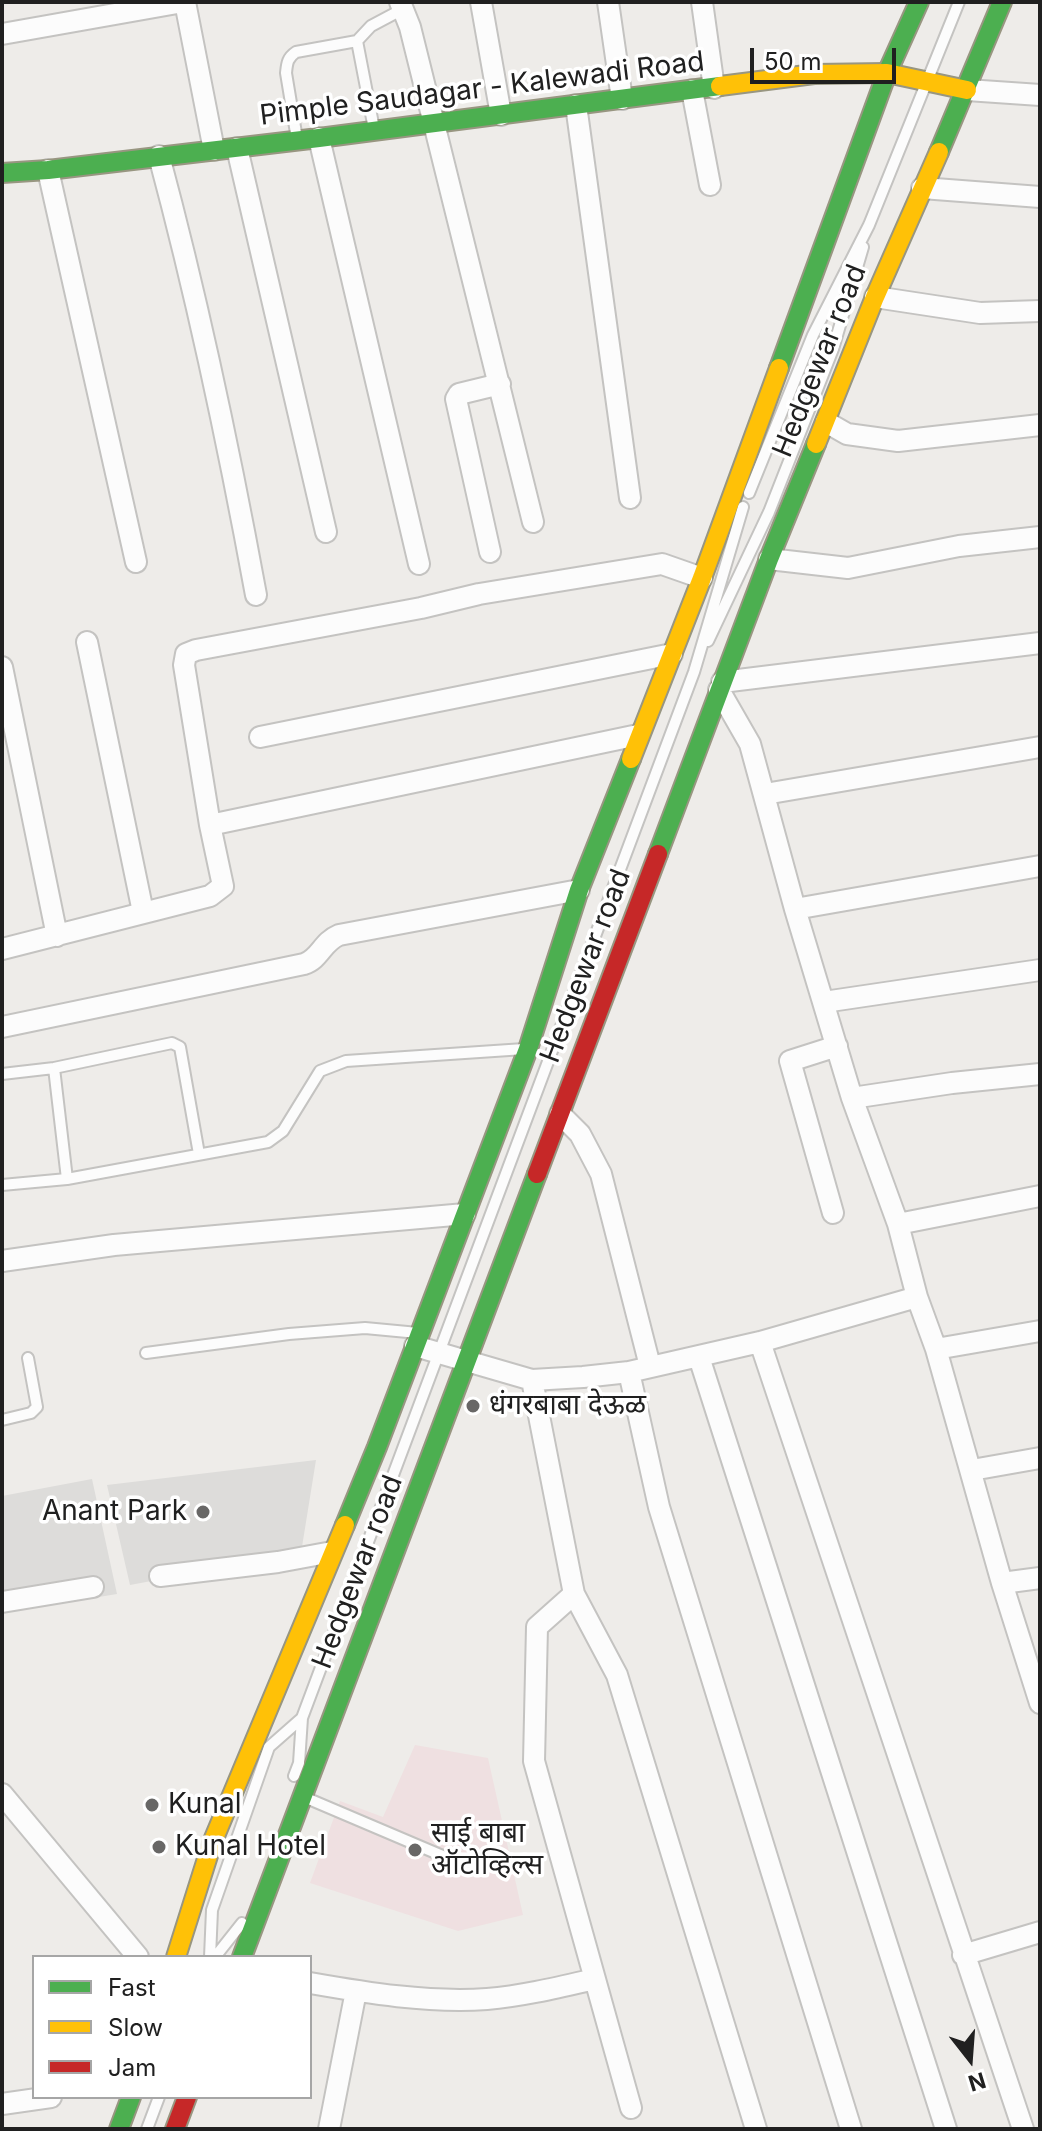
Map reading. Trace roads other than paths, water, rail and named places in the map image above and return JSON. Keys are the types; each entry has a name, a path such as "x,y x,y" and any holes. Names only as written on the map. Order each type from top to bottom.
{"main road":[{"name":"Hedgewar road","path":"177,1955 212,1843 418,1340 528,1049 579,890 702,578 887,73 919,2"},
{"name":"Hedgewar road","path":"243,1955 296,1794 468,1363 769,559 875,297 967,90 1002,2"},
{"name":"Pimple Saudagar - Kalewadi Road","path":"3,169 48,170 237,148 814,74 887,73 967,90"},
{"path":"119,2129 130,2099"},
{"path":"175,2129 186,2099"}],"street":[{"path":"2,34 184,2 214,150"},
{"path":"481,2 501,115"},
{"path":"608,2 622,99"},
{"path":"702,2 714,88"},
{"path":"402,5 533,522"},
{"path":"692,90 710,185"},
{"path":"967,90 1040,95"},
{"path":"576,105 630,498"},
{"path":"319,138 419,564"},
{"path":"237,148 326,532"},
{"path":"159,156 182,239 216,389 256,595"},
{"path":"48,170 136,562"},
{"path":"922,188 1040,197"},
{"path":"875,297 980,313 1040,311"},
{"path":"490,552 456,399 459,394 500,384"},
{"path":"826,422 847,434 898,441 1040,425"},
{"path":"769,559 848,568 959,546 1040,537"},
{"path":"2,949 210,896 223,886 184,665 186,654 479,594 662,564 702,578"},
{"path":"87,642 143,912"},
{"path":"1040,643 721,686 750,744 795,909 852,1098 898,1224 917,1297 936,1349 1002,1583 1040,1703"},
{"path":"260,737 672,654"},
{"path":"2,667 57,936"},
{"path":"210,825 638,735"},
{"path":"765,794 1040,747"},
{"path":"795,909 1040,866"},
{"path":"2,1027 304,964 316,957 323,944 339,935 579,890"},
{"path":"824,1002 1040,970"},
{"path":"833,1213 790,1061 837,1046"},
{"path":"852,1098 1040,1074"},
{"path":"560,1114 580,1134 601,1174 650,1366"},
{"path":"898,1224 1040,1196"},
{"path":"2,1261 114,1245 465,1214"},
{"path":"418,1340 440,1354 532,1380 629,1372 760,1342 917,1297"},
{"path":"936,1349 1040,1331"},
{"path":"760,1342 1023,2129"},
{"path":"699,1357 946,2129"},
{"path":"629,1372 659,1507 851,2129"},
{"path":"532,1380 574,1594 617,1675 756,2129"},
{"path":"972,1470 1040,1458"},
{"path":"160,1576 278,1562 332,1552"},
{"path":"1002,1583 1040,1578"},
{"path":"2,1602 93,1587"},
{"path":"574,1594 537,1627 534,1761 631,2108"},
{"path":"1018,1637 1040,1634"},
{"path":"2,1794 136,1955"},
{"path":"963,1955 1040,1932"},
{"path":"312,1983 356,1991 487,1999 595,1979"},
{"path":"329,2129 356,1991"},
{"path":"2,2104 37,2099"}],"lane":[{"path":"471,1868 296,1794 302,1718 694,672 743,506 813,335 869,225 959,2"},
{"path":"297,140 286,73 290,56 296,52 357,41 371,26 402,5"},
{"path":"357,41 375,131"},
{"path":"694,672 769,512 833,349 869,225"},
{"path":"2,1074 54,1068 172,1043 180,1047 199,1154"},
{"path":"2,1185 67,1179 268,1142 283,1131 320,1071 346,1061 528,1049"},
{"path":"54,1068 67,1179"},
{"path":"146,1353 289,1334 365,1328 418,1340"},
{"path":"2,1420 31,1413 37,1407 28,1358"},
{"path":"212,1955 212,1910 269,1747 302,1718"},
{"path":"214,1955 244,1921 259,1878"},
{"path":"147,2129 158,2099"}],"place":[{"name":"धंगरबाबा देऊळ","path":"473,1406"},
{"name":"Anant Park","path":"203,1512"},
{"name":"Kunal","path":"152,1805"},
{"name":"Kunal Hotel","path":"159,1847"},
{"name":"साई बाबा ऑटोव्हिल्स","path":"415,1850"}]}
